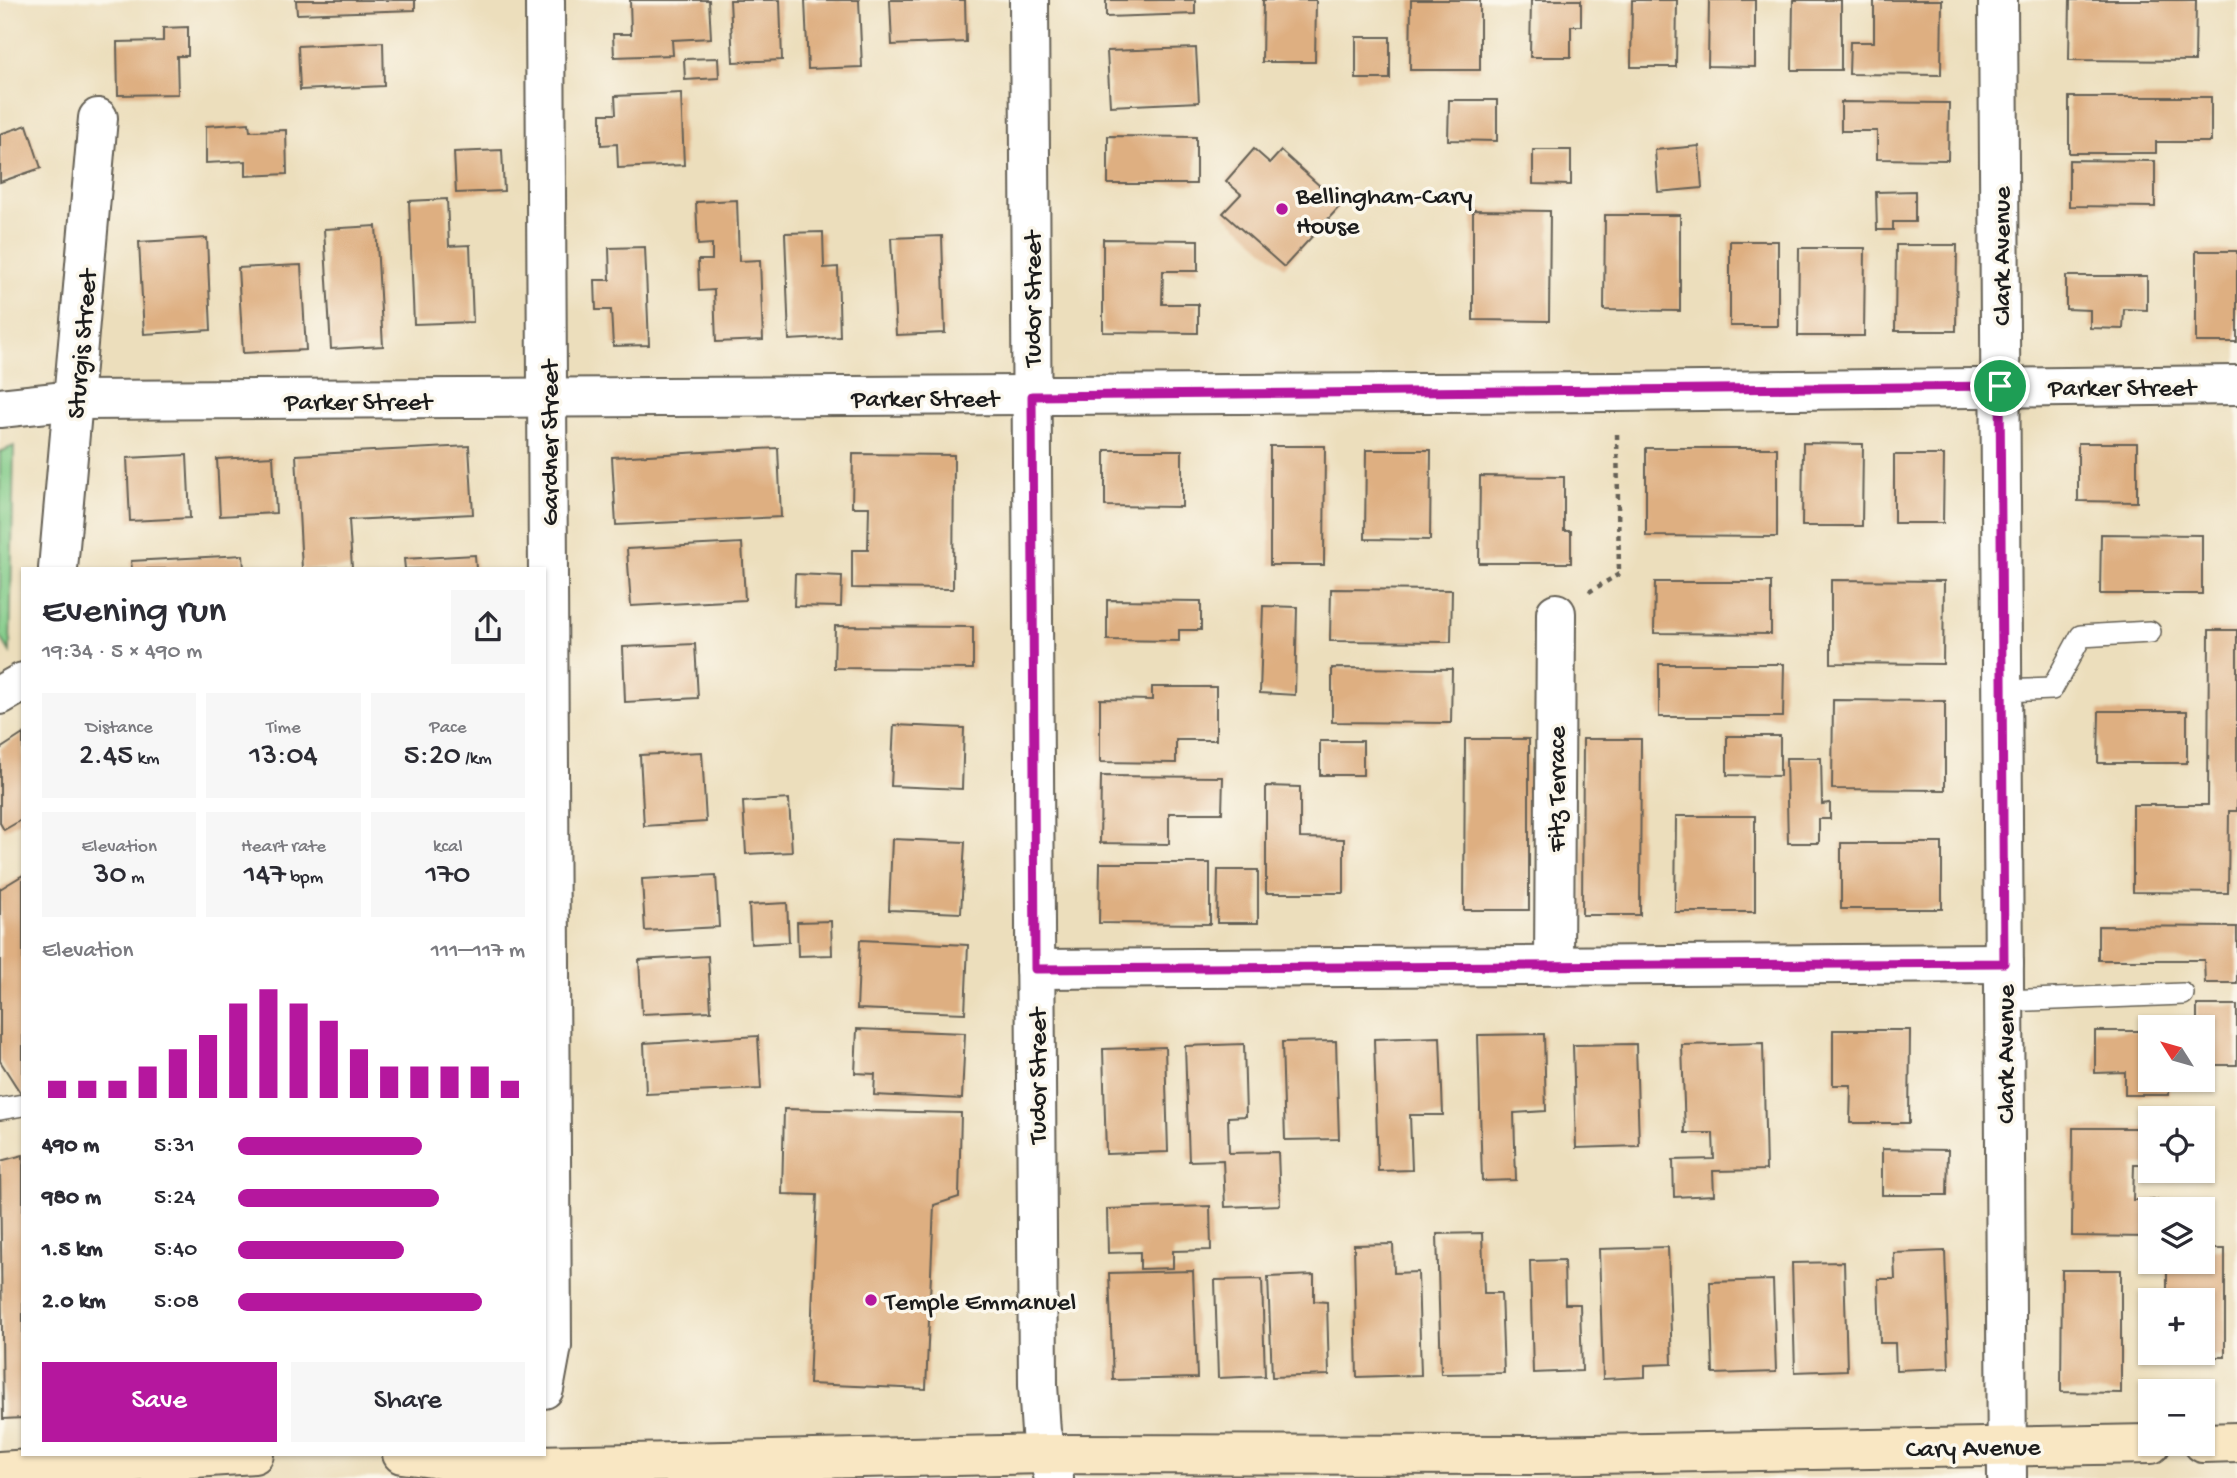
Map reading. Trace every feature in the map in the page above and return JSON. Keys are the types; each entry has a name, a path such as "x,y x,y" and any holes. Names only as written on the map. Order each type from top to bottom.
{"main road":[{"path":"2215,1443 2237,1442"},
{"name":"Cary Avenue","path":"423,1456 497,1463 1050,1466 1537,1455 2007,1462 2138,1446"},
{"path":"0,1471 66,1472 233,1456"}],"street":[{"name":"Gardner Street","path":"545,0 552,1346 546,1378"},
{"name":"Tudor Street","path":"1029,0 1038,1397 1050,1466"},
{"name":"Clark Avenue","path":"1998,0 2007,1462"},
{"name":"Sturgis Street","path":"58,567 99,118"},
{"name":"Parker Street","path":"0,408 20,403 75,400 548,400 2237,385"},
{"name":"Fitz Terrace","path":"1554,965 1556,613"},
{"path":"0,695 21,683"},
{"path":"1035,969 2004,963"}],"lane":[{"path":"2002,691 2052,689 2081,636 2150,632"},
{"path":"2004,1001 2183,994"},
{"path":"0,1109 21,1104"}],"path":[{"path":"1556,613 1619,574 1616,392"}],"green space":[{"path":"14,446 10,652 0,636 0,452"}],"building":[{"path":"296,0 415,0 415,10 297,14"},
{"path":"630,0 709,0 711,38 672,40 673,55 614,57 613,34 631,34"},
{"path":"730,0 780,0 782,60 733,62"},
{"path":"805,0 859,0 862,67 808,69"},
{"path":"890,0 965,0 966,42 892,45"},
{"path":"1106,0 1195,0 1195,14 1106,17"},
{"path":"1263,0 1316,0 1315,62 1262,62"},
{"path":"1411,0 1480,0 1480,70 1410,70"},
{"path":"1531,0 1581,0 1581,26 1571,26 1571,57 1530,57"},
{"path":"1632,0 1677,0 1676,67 1631,67"},
{"path":"1709,0 1755,0 1755,67 1708,66"},
{"path":"1793,0 1841,0 1841,70 1792,70"},
{"path":"1874,0 1942,0 1941,75 1849,74 1850,42 1874,42"},
{"path":"2070,0 2196,0 2195,61 2069,60"},
{"path":"188,27 188,56 177,56 178,94 118,95 117,42 163,41 163,28"},
{"path":"1356,37 1390,37 1390,79 1356,79"},
{"path":"383,42 384,86 300,90 298,46"},
{"path":"1196,48 1199,102 1110,106 1107,51"},
{"path":"718,58 719,78 685,80 684,59"},
{"path":"681,93 684,165 618,168 617,144 601,145 601,114 616,114 615,96"},
{"path":"2069,97 2211,97 2211,142 2156,142 2156,153 2069,153"},
{"path":"1449,100 1497,100 1497,141 1448,140"},
{"path":"1841,102 1949,103 1948,160 1877,159 1877,131 1841,131"},
{"path":"249,123 250,131 286,130 287,174 246,176 246,161 206,163 206,126"},
{"path":"27,125 41,168 0,182 0,134"},
{"path":"1108,136 1196,137 1196,184 1108,184"},
{"path":"1699,146 1702,188 1658,192 1655,150"},
{"name":"Bellingham-Cary House","path":"1254,149 1270,163 1281,151 1341,205 1284,267 1223,213 1241,194 1226,181"},
{"path":"502,150 504,191 456,193 454,152"},
{"path":"1533,150 1571,150 1571,185 1533,184"},
{"path":"2069,160 2155,161 2155,207 2069,206"},
{"path":"1915,191 1915,222 1893,222 1893,230 1877,230 1876,192"},
{"path":"447,199 449,246 470,245 473,322 414,324 409,201"},
{"path":"737,200 739,261 760,260 763,340 716,342 714,290 699,291 698,260 712,260 712,244 698,245 696,202"},
{"path":"1473,210 1550,211 1549,321 1473,320"},
{"path":"1605,215 1680,215 1680,311 1604,310"},
{"path":"376,226 383,346 331,349 324,229"},
{"path":"823,232 824,268 838,267 840,337 789,340 785,233"},
{"path":"942,236 945,333 896,335 891,238"},
{"path":"207,238 211,330 144,334 139,242"},
{"path":"1103,239 1198,240 1198,271 1163,271 1162,304 1198,304 1198,333 1103,332"},
{"path":"1730,241 1778,241 1778,326 1730,326"},
{"path":"1896,245 1957,245 1956,331 1895,331"},
{"path":"645,247 649,345 613,346 611,310 596,310 595,280 610,280 609,248"},
{"path":"1799,248 1865,248 1864,336 1798,336"},
{"path":"2196,251 2237,251 2237,342 2196,342"},
{"path":"301,265 306,350 243,353 238,268"},
{"path":"2066,276 2147,276 2147,310 2124,309 2123,329 2090,328 2090,310 2066,309"},
{"path":"1803,443 1863,444 1862,526 1802,526"},
{"path":"2078,443 2137,443 2137,502 2078,501"},
{"path":"469,446 473,514 349,520 352,567 302,567 296,455"},
{"path":"1270,446 1325,446 1324,565 1270,565"},
{"path":"778,448 781,517 616,525 612,457"},
{"path":"1646,448 1777,448 1777,537 1646,536"},
{"path":"1105,450 1182,450 1182,507 1105,506"},
{"path":"1366,450 1431,450 1430,540 1365,539"},
{"path":"853,454 954,455 953,589 852,588 852,550 868,550 869,507 852,507"},
{"path":"187,455 190,518 130,521 127,458"},
{"path":"1894,455 1944,455 1943,523 1894,523"},
{"path":"273,456 276,513 220,516 217,459"},
{"path":"1480,476 1564,477 1564,531 1571,531 1571,563 1479,563"},
{"path":"2101,534 2202,535 2202,594 2100,594"},
{"path":"742,543 745,600 631,606 627,549"},
{"path":"243,555 244,567 132,567 131,561"},
{"path":"475,555 476,567 405,567 404,559"},
{"path":"795,574 842,576 841,607 794,606"},
{"path":"1831,580 1944,581 1943,664 1831,663"},
{"path":"1655,582 1771,582 1771,634 1654,633"},
{"path":"1331,589 1452,590 1451,642 1330,641"},
{"path":"1107,600 1201,601 1201,630 1179,630 1179,641 1107,640"},
{"path":"1263,606 1297,607 1295,695 1260,693"},
{"path":"835,626 973,627 973,669 834,668"},
{"path":"2209,630 2237,630 2237,811 2229,811 2228,893 2133,892 2133,805 2208,805"},
{"path":"695,644 698,698 625,702 623,647"},
{"path":"1659,664 1784,664 1783,717 1659,717"},
{"path":"1332,668 1452,669 1451,723 1332,722"},
{"path":"1152,687 1216,687 1216,740 1176,740 1176,763 1100,762 1100,699 1152,700"},
{"path":"1833,700 1945,701 1945,790 1832,789"},
{"path":"2099,711 2187,711 2187,763 2098,763"},
{"path":"894,725 964,728 962,789 891,786"},
{"path":"21,735 21,820 4,830 0,823 0,749"},
{"path":"1727,736 1780,736 1780,776 1727,775"},
{"path":"1465,739 1529,739 1529,910 1464,910"},
{"path":"1583,739 1641,739 1640,915 1582,915"},
{"path":"1320,741 1363,741 1363,775 1320,775"},
{"path":"702,752 706,822 644,826 640,755"},
{"path":"1786,758 1821,758 1822,804 1830,803 1830,819 1819,819 1819,843 1788,843"},
{"path":"1101,776 1223,777 1222,813 1169,813 1169,844 1100,843"},
{"path":"1266,786 1300,787 1300,838 1344,839 1344,893 1266,893"},
{"path":"789,799 792,852 746,854 743,802"},
{"path":"1676,816 1755,816 1755,912 1675,912"},
{"path":"892,839 965,842 961,913 889,910"},
{"path":"1841,843 1942,843 1942,909 1841,909"},
{"path":"1100,863 1210,863 1210,924 1099,923"},
{"path":"1218,870 1258,870 1258,923 1217,923"},
{"path":"716,875 719,927 645,931 642,879"},
{"path":"21,876 21,1094 0,1061 0,889"},
{"path":"787,903 789,942 751,944 749,905"},
{"path":"831,921 832,955 798,956 797,922"},
{"path":"2098,926 2237,927 2237,983 2205,983 2204,960 2098,960"},
{"path":"860,940 968,945 965,1013 857,1009"},
{"path":"708,956 711,1011 642,1014 639,960"},
{"path":"2197,1005 2237,1005 2237,1065 2216,1065 2216,1015 2197,1015"},
{"path":"857,1029 965,1033 962,1099 874,1095 875,1074 855,1073"},
{"path":"1833,1030 1910,1030 1909,1123 1850,1123 1851,1085 1833,1085"},
{"path":"2095,1031 2138,1031 2138,1092 2169,1092 2169,1095 2125,1095 2125,1072 2095,1073"},
{"path":"1544,1034 1546,1111 1514,1113 1516,1180 1482,1181 1478,1035"},
{"path":"758,1036 761,1089 646,1094 644,1043"},
{"path":"1440,1037 1443,1115 1410,1115 1412,1170 1378,1171 1374,1039"},
{"path":"1336,1041 1339,1139 1285,1140 1282,1042"},
{"path":"1763,1043 1766,1170 1713,1171 1714,1195 1674,1197 1673,1160 1714,1159 1713,1133 1685,1133 1682,1045"},
{"path":"1244,1044 1246,1116 1228,1117 1229,1153 1278,1152 1280,1205 1225,1207 1223,1160 1189,1161 1185,1046"},
{"path":"1636,1044 1639,1146 1576,1148 1573,1045"},
{"path":"1165,1047 1168,1152 1106,1154 1103,1049"},
{"name":"Temple Emmanuel","path":"784,1109 961,1113 959,1197 934,1205 926,1389 809,1384 817,1195 782,1194"},
{"path":"2073,1128 2138,1128 2138,1165 2134,1165 2133,1200 2138,1200 2138,1237 2072,1236"},
{"path":"1882,1149 1948,1150 1947,1195 1882,1195"},
{"path":"21,1156 21,1418 3,1419 0,1161"},
{"path":"1210,1206 1211,1250 1173,1251 1173,1268 1140,1269 1140,1252 1108,1253 1107,1209"},
{"path":"1482,1233 1484,1293 1501,1293 1504,1373 1441,1374 1437,1234"},
{"path":"1393,1244 1394,1273 1418,1272 1421,1375 1357,1377 1354,1245"},
{"path":"1668,1247 1672,1364 1645,1365 1645,1377 1603,1379 1599,1249"},
{"path":"2215,1249 2225,1249 2225,1357 2215,1357 2215,1288 2167,1288 2167,1274 2215,1274"},
{"path":"1945,1251 1949,1368 1896,1370 1895,1343 1880,1343 1878,1279 1895,1279 1894,1253"},
{"path":"1564,1260 1565,1304 1580,1304 1582,1371 1533,1373 1530,1261"},
{"path":"1844,1262 1847,1370 1795,1372 1792,1263"},
{"path":"2062,1270 2121,1270 2121,1393 2061,1392"},
{"path":"1193,1271 1197,1378 1113,1380 1109,1273"},
{"path":"1314,1275 1314,1301 1327,1302 1329,1375 1272,1377 1268,1277"},
{"path":"1262,1279 1265,1376 1218,1378 1215,1280"},
{"path":"1773,1280 1776,1372 1713,1374 1710,1282"}],"place":[{"name":"Bellingham-Cary House","path":"1282,209"},
{"name":"Temple Emmanuel","path":"871,1300"}],"route":[{"path":"2000,386 2004,963 1035,969 1032,396 2000,386"}]}
